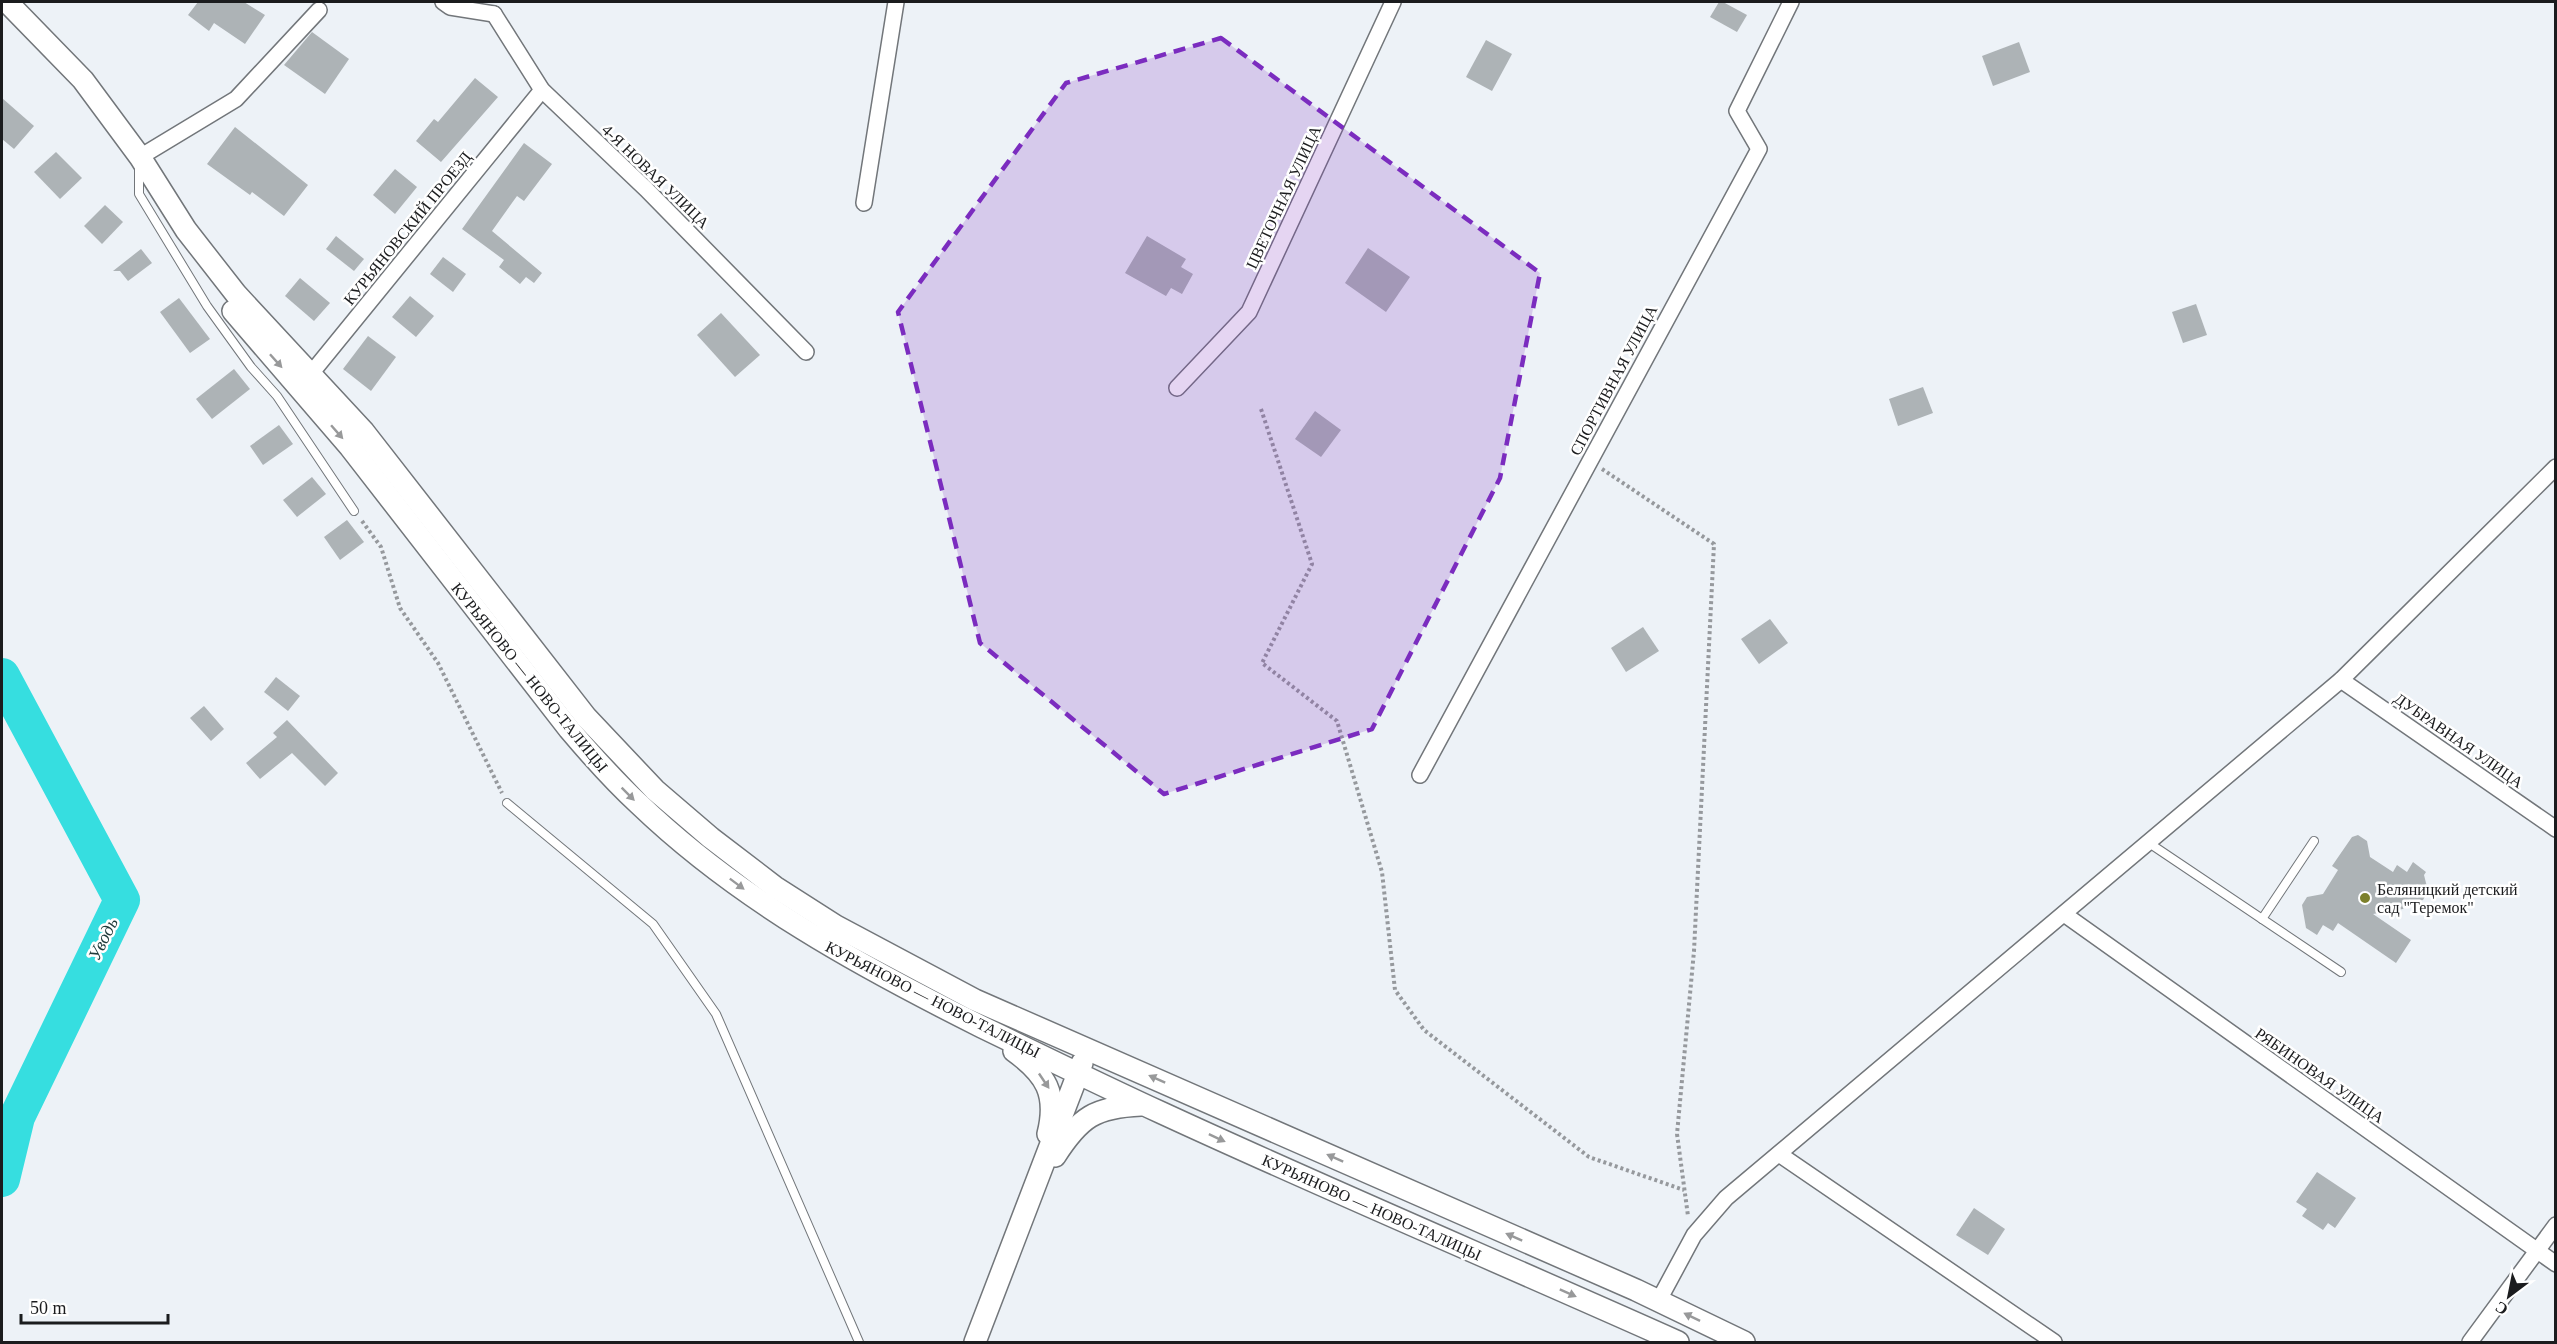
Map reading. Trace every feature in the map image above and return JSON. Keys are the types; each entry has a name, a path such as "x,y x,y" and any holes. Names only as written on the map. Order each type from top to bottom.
{"main road":[{"path":"7,2 83,80 140,157 186,230 305,382"},
{"name":"КУРЬЯНОВО — НОВО-ТАЛИЦЫ","path":"305,382 364,432 586,717 655,790 776,887 836,926 975,1000 1659,1300 1744,1342"},
{"name":"КУРЬЯНОВО — НОВО-ТАЛИЦЫ","path":"305,382 350,447 569,729 606,772 641,807 697,855 764,904 846,956 1078,1074 1678,1342"},
{"path":"967,1019 1031,1064 1049,1087 1051,1122 1032,1195"},
{"path":"975,1342 1088,1048"},
{"path":"1032,1195 1068,1136 1084,1120 1114,1106 1144,1105"}],"street":[{"path":"443,2 450,7 497,8"},
{"path":"864,203 896,2"},
{"name":"ЦВЕТОЧНАЯ УЛИЦА","path":"1177,388 1249,312 1393,2"},
{"name":"СПОРТИВНАЯ УЛИЦА","path":"1420,775 1759,148 1737,111 1791,2"},
{"name":"4-Я НОВАЯ УЛИЦА","path":"497,8 542,90 646,189 806,352"},
{"path":"140,157 236,99 319,10"},
{"name":"КУРЬЯНОВСКИЙ ПРОЕЗД","path":"305,382 542,90"},
{"path":"1659,1300 1694,1235 1726,1198 2341,680 2556,467"},
{"name":"ДУБРАВНАЯ УЛИЦА","path":"2341,680 2556,829"},
{"name":"РЯБИНОВАЯ УЛИЦА","path":"2064,914 2556,1264"},
{"path":"1779,1154 2054,1342"},
{"path":"2470,1342 2556,1225"}],"lane":[{"path":"140,157 139,194 145,204 207,306 251,367 277,396 354,511"},
{"path":"507,803 653,924 716,1014 859,1342"},
{"path":"2262,919 2314,841"},
{"path":"2149,843 2341,972"}],"path":[{"path":"1261,409 1312,564 1262,663 1337,721 1382,872 1395,990 1424,1030 1589,1157 1684,1190"},
{"path":"1590,461 1714,544 1694,951 1677,1134 1688,1218"},
{"path":"354,511 381,547 400,608 443,672 507,803"}],"highlighted area":[{"path":"1221,38 1540,273 1500,478 1372,729 1164,794 980,643 898,312 1066,83"}],"building":[{"path":"198,2 244,2 265,15 245,44 214,23 209,31 188,15"},
{"path":"1719,2 1747,15 1737,32 1710,17"},
{"path":"312,32 349,59 325,94 284,65"},
{"path":"1486,40 1512,54 1492,91 1466,77"},
{"path":"2019,42 2030,72 1993,86 1982,56"},
{"path":"475,78 498,97 441,162 416,141 434,119 438,122"},
{"path":"2,98 34,126 14,149 2,139"},
{"path":"235,127 308,185 284,216 252,192 250,195 207,164"},
{"path":"524,143 552,164 524,201 517,196 492,231 542,273 534,283 526,277 520,284 499,267 504,260 462,229"},
{"path":"56,152 82,178 60,199 34,172"},
{"path":"395,169 417,187 395,214 373,195"},
{"path":"105,205 123,222 102,244 84,226"},
{"path":"336,236 364,259 354,271 326,249"},
{"path":"1147,236 1186,259 1181,267 1193,274 1182,294 1171,288 1166,296 1125,273"},
{"path":"1368,248 1410,277 1386,312 1345,283"},
{"path":"141,249 152,263 128,281 120,271 113,271"},
{"path":"443,257 466,274 453,292 430,274"},
{"path":"300,278 330,303 314,321 285,296"},
{"path":"410,296 434,316 416,337 392,317"},
{"path":"179,298 210,339 190,353 160,312"},
{"path":"2196,304 2207,335 2183,343 2172,312"},
{"path":"721,313 760,355 735,377 697,335"},
{"path":"368,336 396,357 371,391 343,369"},
{"path":"234,369 250,389 212,419 196,399"},
{"path":"1923,387 1933,413 1898,426 1889,399"},
{"path":"1315,411 1341,430 1321,457 1295,439"},
{"path":"279,425 293,444 263,465 250,446"},
{"path":"312,477 326,494 297,517 283,500"},
{"path":"347,520 364,542 340,560 324,537"},
{"path":"1770,619 1788,643 1759,664 1741,639"},
{"path":"1643,627 1659,651 1626,672 1611,648"},
{"path":"276,677 300,696 288,711 264,692"},
{"path":"204,706 224,729 211,741 190,718"},
{"path":"287,720 338,773 325,786 292,753 260,779 246,763 277,737 273,733"},
{"name":"Беляницкий детский сад \"Теремок\"","path":"2358,835 2367,841 2370,857 2393,872 2397,865 2407,872 2413,862 2426,872 2424,875 2428,891 2423,900 2406,904 2403,909 2373,914 2411,940 2396,963 2338,923 2333,931 2323,925 2317,935 2306,928 2302,905 2307,897 2323,894 2338,870 2332,866 2352,837"},
{"path":"2317,1172 2356,1198 2335,1228 2328,1223 2323,1230 2302,1216 2307,1209 2296,1202"},
{"path":"1974,1208 2005,1229 1988,1255 1956,1235"}],"waterway":[{"name":"Уводь","path":"2,676 122,900 17,1117 2,1179"}],"place":[{"name":"Беляницкий детский сад \"Теремок\"","path":"2365,898"}]}
